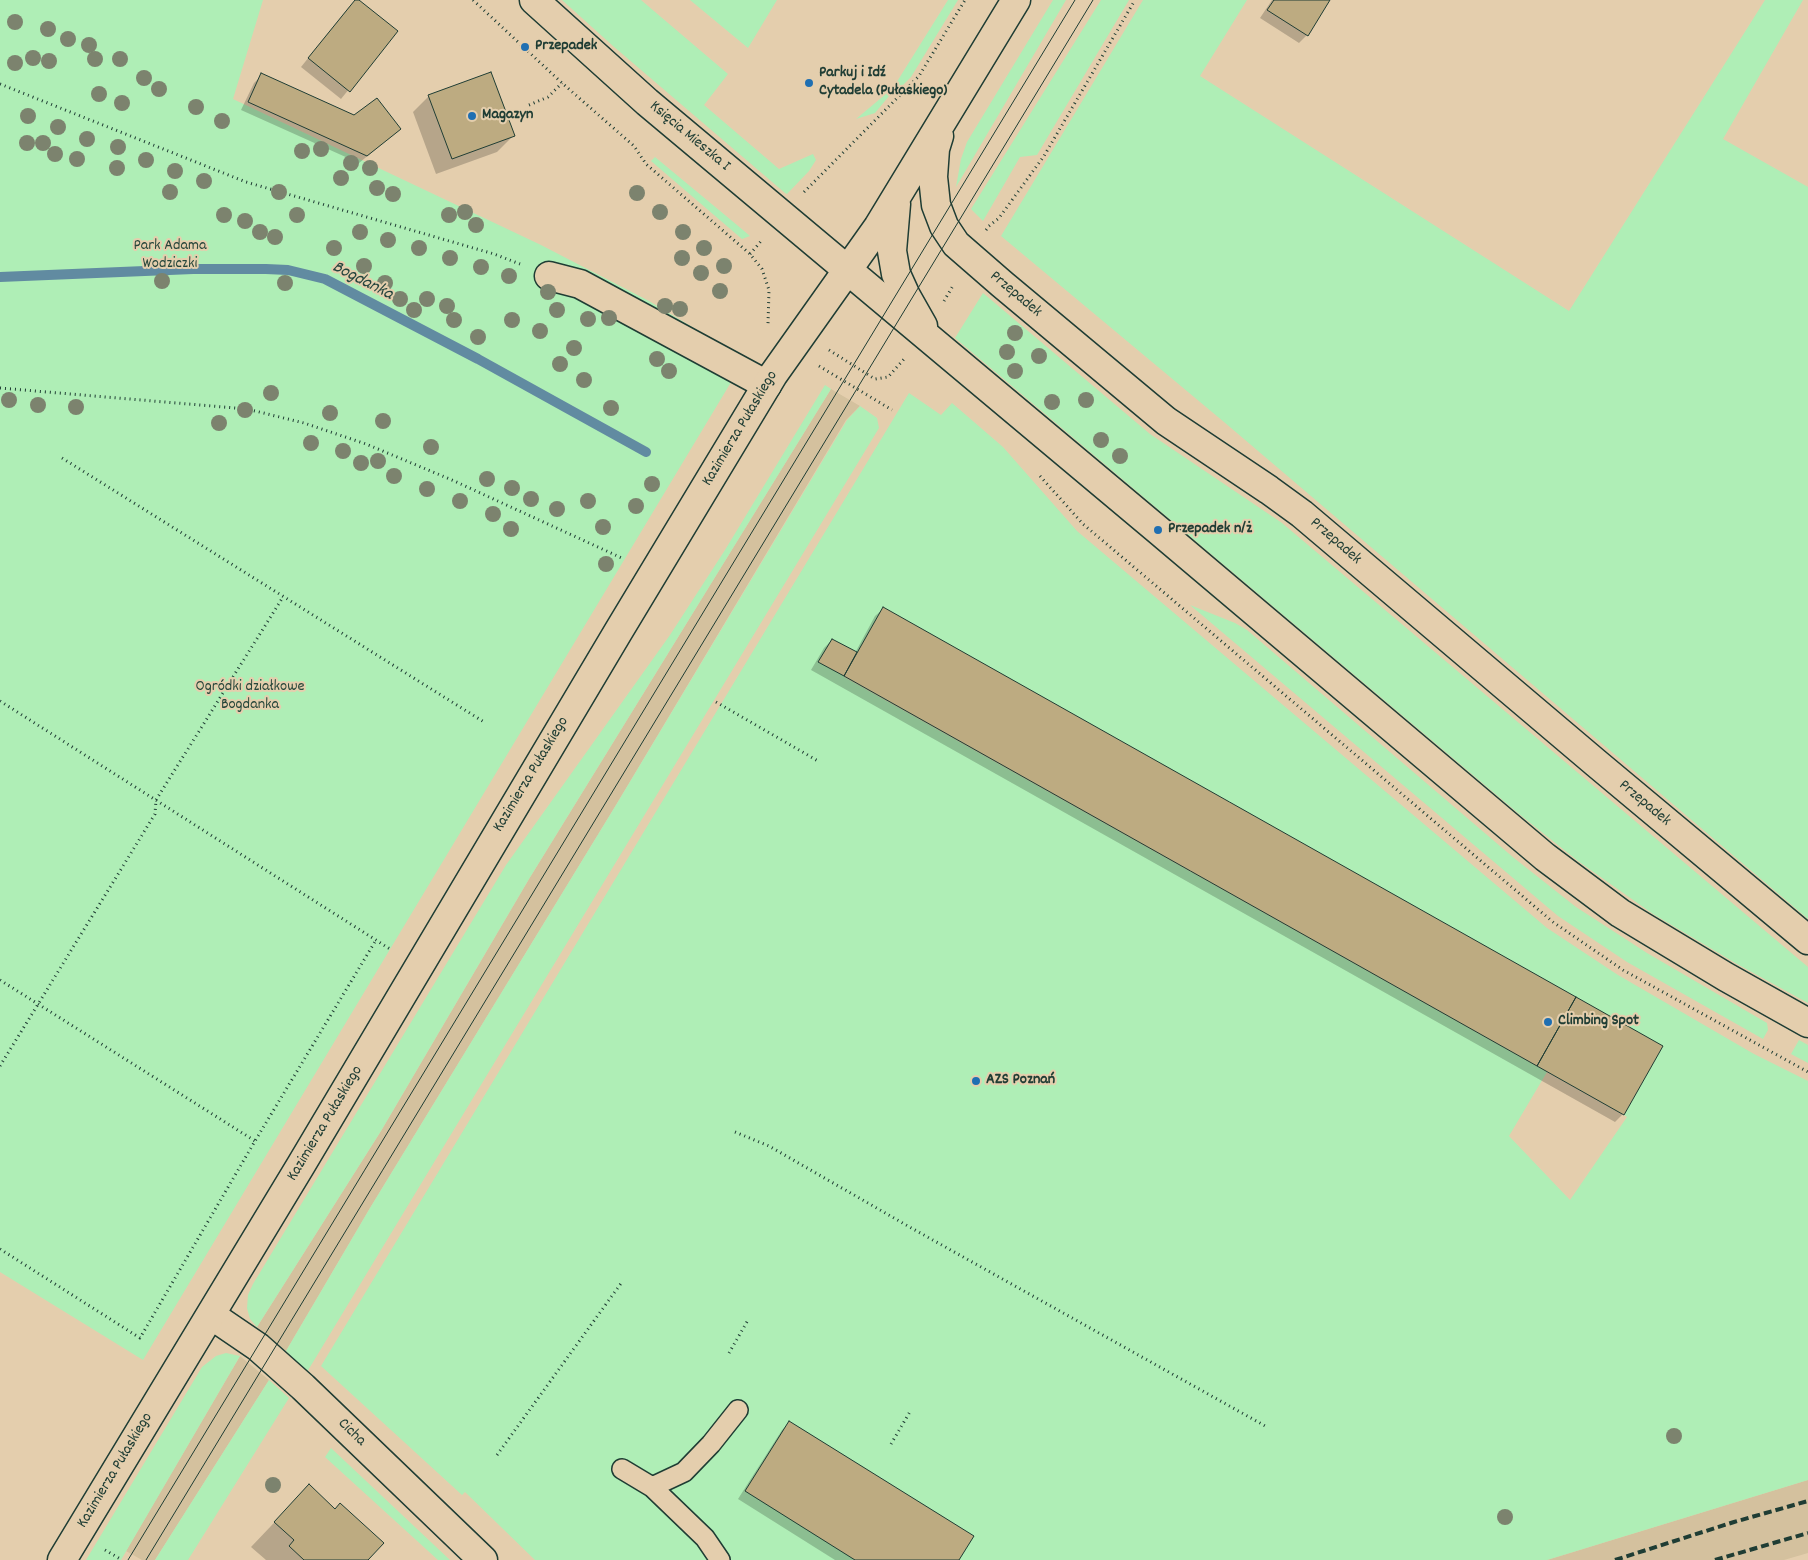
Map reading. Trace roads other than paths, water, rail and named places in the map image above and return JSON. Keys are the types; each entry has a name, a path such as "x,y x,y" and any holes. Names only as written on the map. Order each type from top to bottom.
{"street":[{"name":"Księcia Mieszka I","path":"534,0 647,102 848,270"},
{"name":"Kazimierza Pułaskiego","path":"62,1560 364,1060 613,640 767,385 796,341 878,227 1016,0"},
{"name":"Przepadek","path":"946,116 938,139 933,176 936,205 944,226 956,244 1166,421 1302,514 1808,940"},
{"path":"898,194 892,242 896,274 927,335"},
{"path":"848,270 1582,886 1669,944 1808,1022"},
{"path":"549,276 580,284 767,385"},
{"name":"Cicha","path":"211,1315 258,1347 303,1387 483,1560"}],"lane":[{"path":"652,1487 684,1472 711,1444 738,1410"},
{"path":"622,1469 652,1487 706,1538 720,1560"}],"waterway":[{"name":"Bogdanka","path":"0,277 193,269 266,269 288,270 325,279 478,359 646,452"}],"tram line":[{"path":"128,1560 1075,0"},
{"path":"146,1560 1093,0"}],"railway":[{"path":"1615,1560 1734,1522 1808,1501"},
{"path":"1715,1560 1808,1533"}],"place":[{"name":"Przepadek","path":"525,47"},
{"name":"Parkuj i Idź Cytadela (Pułaskiego)","path":"809,83"},
{"name":"Magazyn","path":"472,116"},
{"name":"Przepadek n/ż","path":"1158,530"},
{"name":"Climbing Spot","path":"1548,1022"},
{"name":"AZS Poznań","path":"976,1081"}],"park label":[{"name":"Park Adama Wodziczki","path":"170,256"},
{"name":"Ogródki działkowe Bogdanka","path":"250,697"}]}
